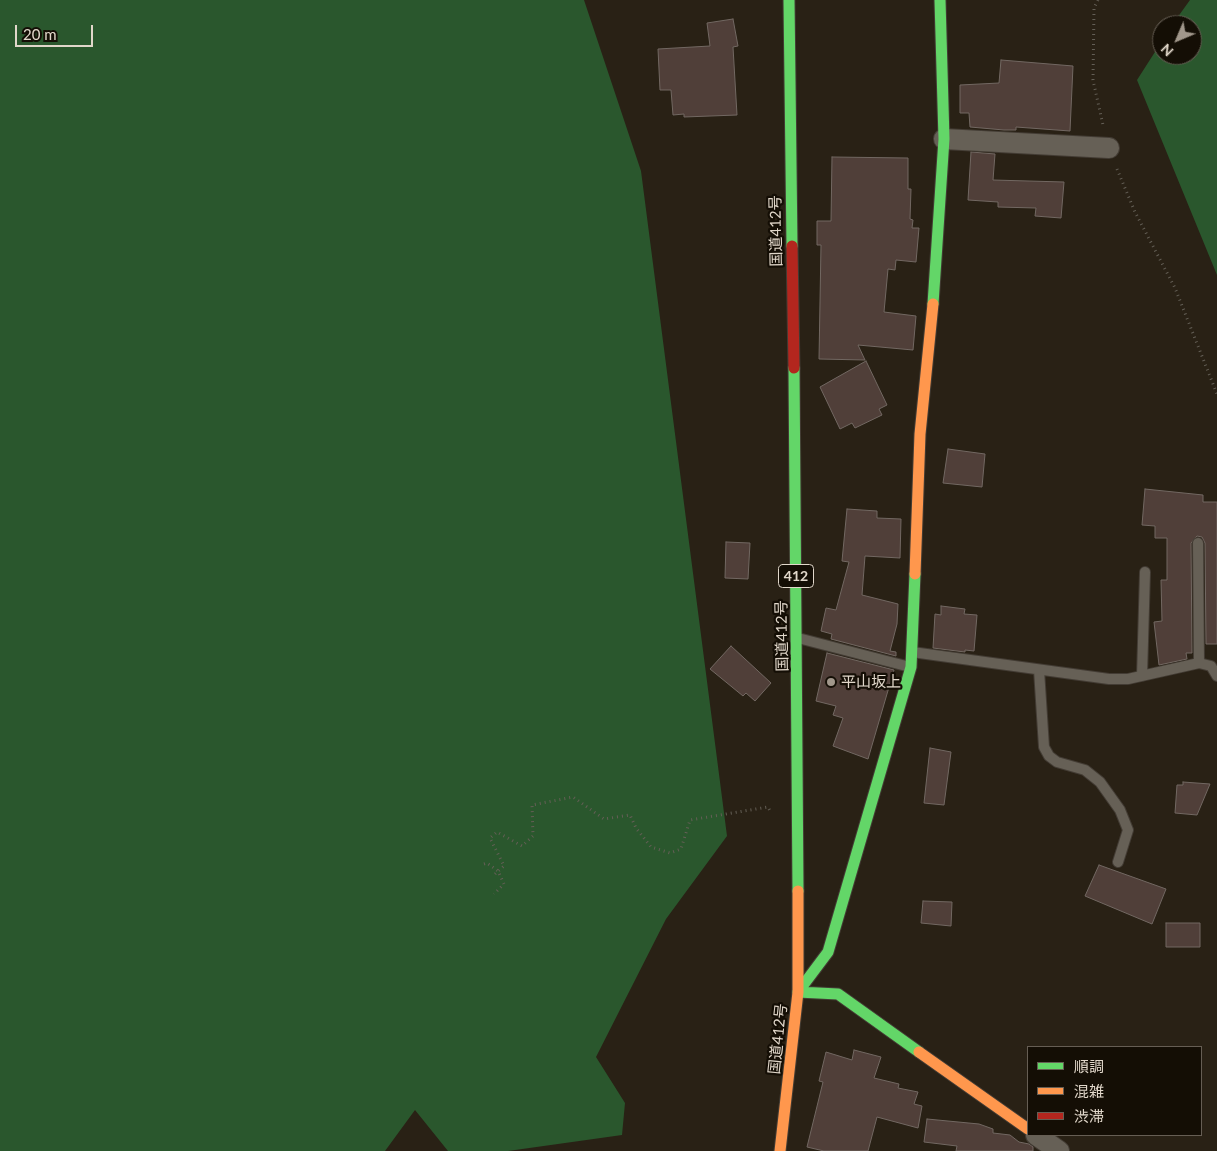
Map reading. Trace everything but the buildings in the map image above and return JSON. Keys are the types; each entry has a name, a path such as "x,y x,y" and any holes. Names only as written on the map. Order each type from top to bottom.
{"main road":[{"name":"国道412号","path":"780,1151 798,992 789,0"},
{"path":"798,992 828,952 911,667 920,434 937,264 944,139 940,0"},
{"path":"798,992 838,994 1027,1128"}],"street":[{"path":"944,139 1109,148"},
{"path":"1037,1136 1059,1151"}],"lane":[{"path":"1198,543 1199,663"},
{"path":"1142,676 1144,572"},
{"path":"796,638 911,667"},
{"path":"912,652 1109,679 1128,679 1199,663 1211,666 1217,676"},
{"path":"1039,670 1044,747 1049,756 1057,762 1085,770 1100,782 1120,810 1128,830 1118,862"}],"path":[{"path":"1098,0 1094,8 1093,80 1109,148 1135,212 1175,288 1217,394"},
{"path":"496,873 504,866 490,838 497,832 522,846 533,836 532,805 573,797 604,819 630,815 636,828 651,847 670,853 681,849 690,820 768,807 772,816"},
{"path":"484,864 487,863 504,884 494,894"}],"green space":[{"path":"0,0 584,0 641,171 727,836 666,919 596,1057 625,1103 622,1135 508,1151 448,1151 415,1110 385,1151 0,1151"},
{"path":"1190,0 1217,0 1217,275 1137,80 1152,57 1152,65 1202,65 1202,15 1179,15"}],"traffic: fast":[{"path":"789,0 792,246"},
{"path":"933,304 944,139 940,0"},
{"path":"794,368 798,891"},
{"path":"915,574 911,667 828,952 798,992 838,994 919,1052"}],"traffic: slow":[{"path":"915,574 920,434 933,304"},
{"path":"780,1151 798,992 798,891"},
{"path":"919,1052 1027,1128"}],"traffic: jam":[{"path":"792,246 794,368"}],"place":[{"name":"平山坂上","path":"831,682"}]}
